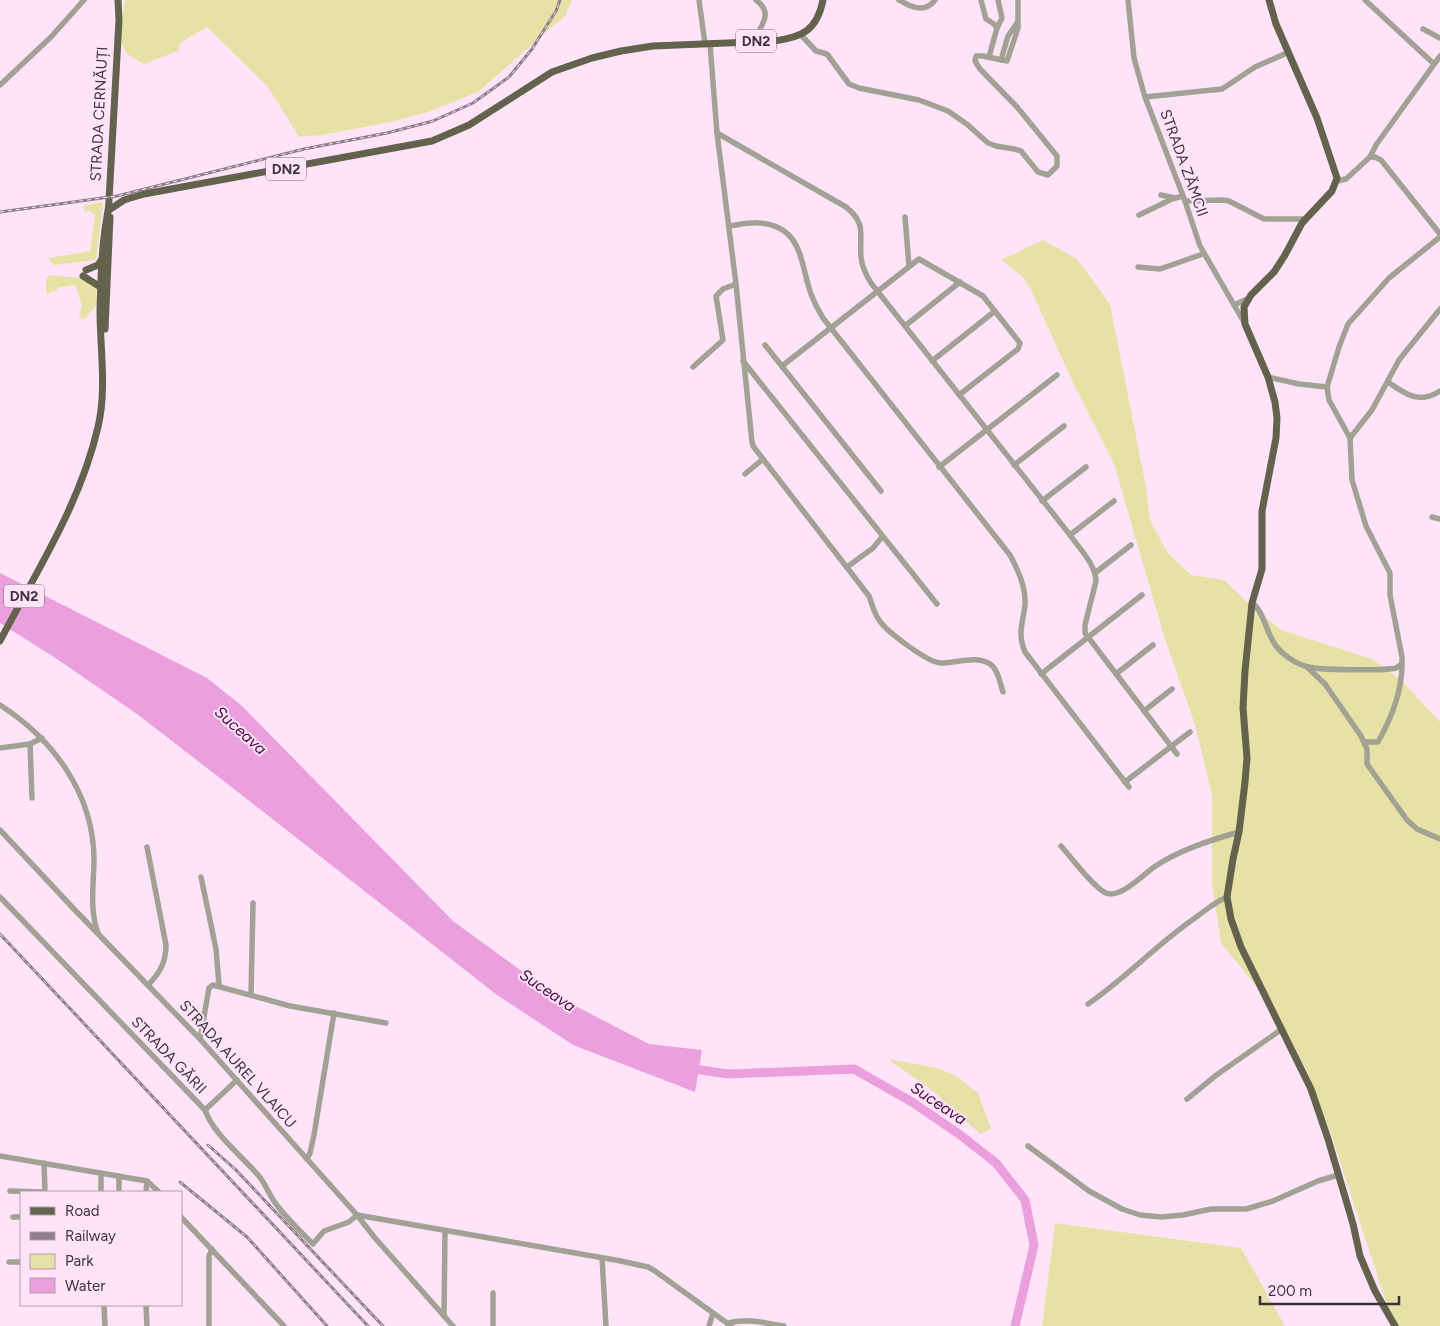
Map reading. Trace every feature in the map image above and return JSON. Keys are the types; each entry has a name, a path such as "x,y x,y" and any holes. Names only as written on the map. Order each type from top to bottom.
{"main road":[{"name":"STRADA CERNĂUȚI","path":"102,379 100,311 106,222 109,210 119,20 118,0"},
{"name":"STRADA CERNĂUȚI","path":"119,20 124,0"},
{"path":"801,35 817,19 823,0"},
{"path":"1245,324 1244,307 1249,298 1280,264 1304,218 1330,194 1337,181 1317,118 1276,24 1269,0"},
{"name":"DN2","path":"109,210 124,200 144,194 432,141 469,125 546,76 569,65 592,58 644,48 768,41 801,35"},
{"name":"STRADA CERNĂUȚI","path":"0,641 68,512 92,448 98,424 105,360 111,220 109,210"},
{"path":"102,288 85,273 98,265 103,256"},
{"name":"STRADA ZĂMCII","path":"1227,897 1239,832 1246,764 1243,692 1252,603 1262,569 1262,511 1277,428 1277,410 1268,377 1245,324"},
{"path":"1227,897 1231,919 1240,947 1311,1089 1338,1175 1360,1256 1375,1291 1395,1326"}],"street":[{"path":"0,85 45,43 84,0"},
{"path":"699,0 707,44 736,284 752,442 763,459 869,596 879,621 885,628 920,655 934,662 977,660 989,663 995,669 1003,692"},
{"path":"756,0 765,9 766,18 760,29 768,41"},
{"path":"899,0 910,6 922,9 928,8 934,1"},
{"path":"980,0 986,19 997,28"},
{"path":"989,57 1002,16 998,0"},
{"path":"801,35 816,51 827,54 849,84 859,88 919,100 948,111 968,125 988,143 1018,150 1038,172 1044,175 1050,174 1057,166 1058,156 975,61 975,58 978,56 1003,61 1008,36 1017,23 1018,0"},
{"name":"STRADA ZĂMCII","path":"1128,0 1134,58 1145,97 1184,198 1191,224 1203,254 1245,324"},
{"path":"1366,0 1434,64"},
{"path":"1423,29 1440,38"},
{"path":"1145,97 1222,89 1255,67 1289,52"},
{"path":"1337,181 1346,178 1370,157 1376,145 1440,56"},
{"path":"717,133 852,212 860,222 862,229 861,255 865,273 1070,535 1095,573 1094,587 1085,625 1088,638 1177,754"},
{"path":"1364,742 1378,742 1385,729 1399,688 1402,664 1390,595 1390,573 1369,534 1352,480 1350,438 1328,400 1327,387 1348,324 1389,278 1440,235 1381,160 1375,156 1370,157"},
{"path":"1161,195 1175,198 1229,201 1264,219 1304,218"},
{"path":"1139,215 1175,198"},
{"path":"906,217 909,266"},
{"path":"728,226 757,223 769,224 777,227 795,242 800,252 810,292 816,306 831,329 1010,555 1021,578 1025,598 1020,627 1022,645 1029,659 1127,784 1190,732"},
{"path":"1138,267 1160,269 1203,254"},
{"path":"782,366 919,259 982,296 1019,341 1020,346 959,395"},
{"path":"905,326 960,282"},
{"path":"693,367 723,340 715,300 716,296 723,289 736,284"},
{"path":"1234,305 1249,298"},
{"path":"1350,438 1372,410 1399,360 1440,308"},
{"path":"932,361 995,311"},
{"path":"765,345 881,492"},
{"path":"743,361 937,604"},
{"path":"939,467 1057,375"},
{"path":"1268,377 1299,384 1327,387"},
{"path":"1388,382 1418,398 1429,398 1440,391"},
{"path":"1014,465 1064,426"},
{"path":"745,474 763,459"},
{"path":"1042,500 1086,467"},
{"path":"1070,535 1114,502"},
{"path":"1432,517 1440,519"},
{"path":"847,567 873,548 882,537"},
{"path":"1095,573 1131,545"},
{"path":"1041,674 1142,595"},
{"path":"1252,603 1258,608 1267,631 1277,647 1292,660 1307,667 1367,669 1395,668 1402,664"},
{"path":"1116,674 1153,645"},
{"path":"1307,667 1325,684 1364,742 1367,749 1367,764 1407,820 1417,830 1440,839"},
{"path":"1144,711 1172,690"},
{"path":"0,700 12,713"},
{"path":"0,705 42,738 70,773 81,795 92,827 94,860 93,913 99,935"},
{"path":"0,748 30,744 42,738"},
{"path":"30,744 32,798"},
{"name":"STRADA AUREL VLAICU","path":"0,830 200,1039 453,1326"},
{"path":"1061,846 1098,888 1106,894 1115,894 1133,884 1167,859 1218,838 1239,832"},
{"path":"147,847 166,945 165,960 162,967 148,985"},
{"path":"201,877 218,961 219,985"},
{"name":"STRADA GĂRII","path":"0,897 205,1110 208,1119 215,1128 268,1187 275,1203 313,1244 324,1231 349,1222 357,1216"},
{"path":"1088,1004 1110,989 1169,937 1211,906 1227,897"},
{"path":"251,994 253,903"},
{"path":"200,1039 209,988 213,985 219,985 290,1006 386,1023"},
{"path":"307,1159 312,1148 334,1013"},
{"path":"1187,1099 1215,1076 1282,1029"},
{"path":"205,1110 237,1080"},
{"path":"1028,1146 1089,1192 1140,1216 1167,1216 1211,1209 1246,1209 1273,1201 1318,1181 1338,1175"},
{"path":"0,1156 147,1181 158,1191"},
{"path":"44,1163 44,1191"},
{"path":"101,1173 101,1191"},
{"path":"119,1176 119,1191"},
{"path":"146,1191 147,1181"},
{"path":"10,1191 20,1191"},
{"path":"357,1216 648,1267 729,1325 737,1321 751,1321 784,1326"},
{"path":"14,1217 20,1217"},
{"path":"182,1218 284,1326"},
{"path":"444,1316 445,1231"},
{"path":"210,1326 209,1256 212,1249"},
{"path":"602,1258 606,1326"},
{"path":"9,1262 20,1262"},
{"path":"493,1293 493,1326"},
{"path":"104,1306 105,1326"},
{"path":"146,1306 147,1326"},
{"path":"709,1326 713,1313"}],"green space":[{"path":"125,0 572,0 565,16 478,92 428,112 391,122 322,135 299,137 268,87 207,27 180,43 178,51 144,64 127,54 120,39"},
{"path":"103,202 96,260 54,265 50,262 49,258 90,251 95,215 89,211 84,212 83,206"},
{"path":"1043,240 1077,259 1110,304 1146,487 1150,520 1167,552 1191,575 1224,580 1281,630 1372,659 1401,680 1440,722 1440,1326 1394,1326 1331,1134 1307,1071 1274,1008 1221,943 1212,883 1212,796 1196,728 1164,636 1114,464 1074,385 1032,292 1024,278 1001,260"},
{"path":"49,275 80,278 96,286 97,304 86,318 81,319 79,316 82,305 75,285 58,288 57,292 53,291 48,294 46,292 46,279"},
{"path":"888,1059 937,1068 956,1076 978,1093 991,1129 980,1134 933,1091"},
{"path":"1055,1223 1241,1248 1285,1326 1042,1326"}],"water":[{"path":"0,573 207,678 242,706 453,921 556,996 649,1044 702,1050 695,1092 573,1045 497,995 137,714 57,659 0,623"}],"waterway":[{"name":"Suceava","path":"688,1068 728,1074 854,1069 912,1102 959,1134 996,1163 1025,1200 1034,1245 1015,1326"}],"railway":[{"path":"0,212 117,196 304,149 387,133 433,121 473,103 509,77 532,49 556,11 560,0"},
{"path":"0,934 368,1326"},
{"path":"208,1145 235,1169 383,1326"},
{"path":"180,1182 247,1237 327,1326"}]}
